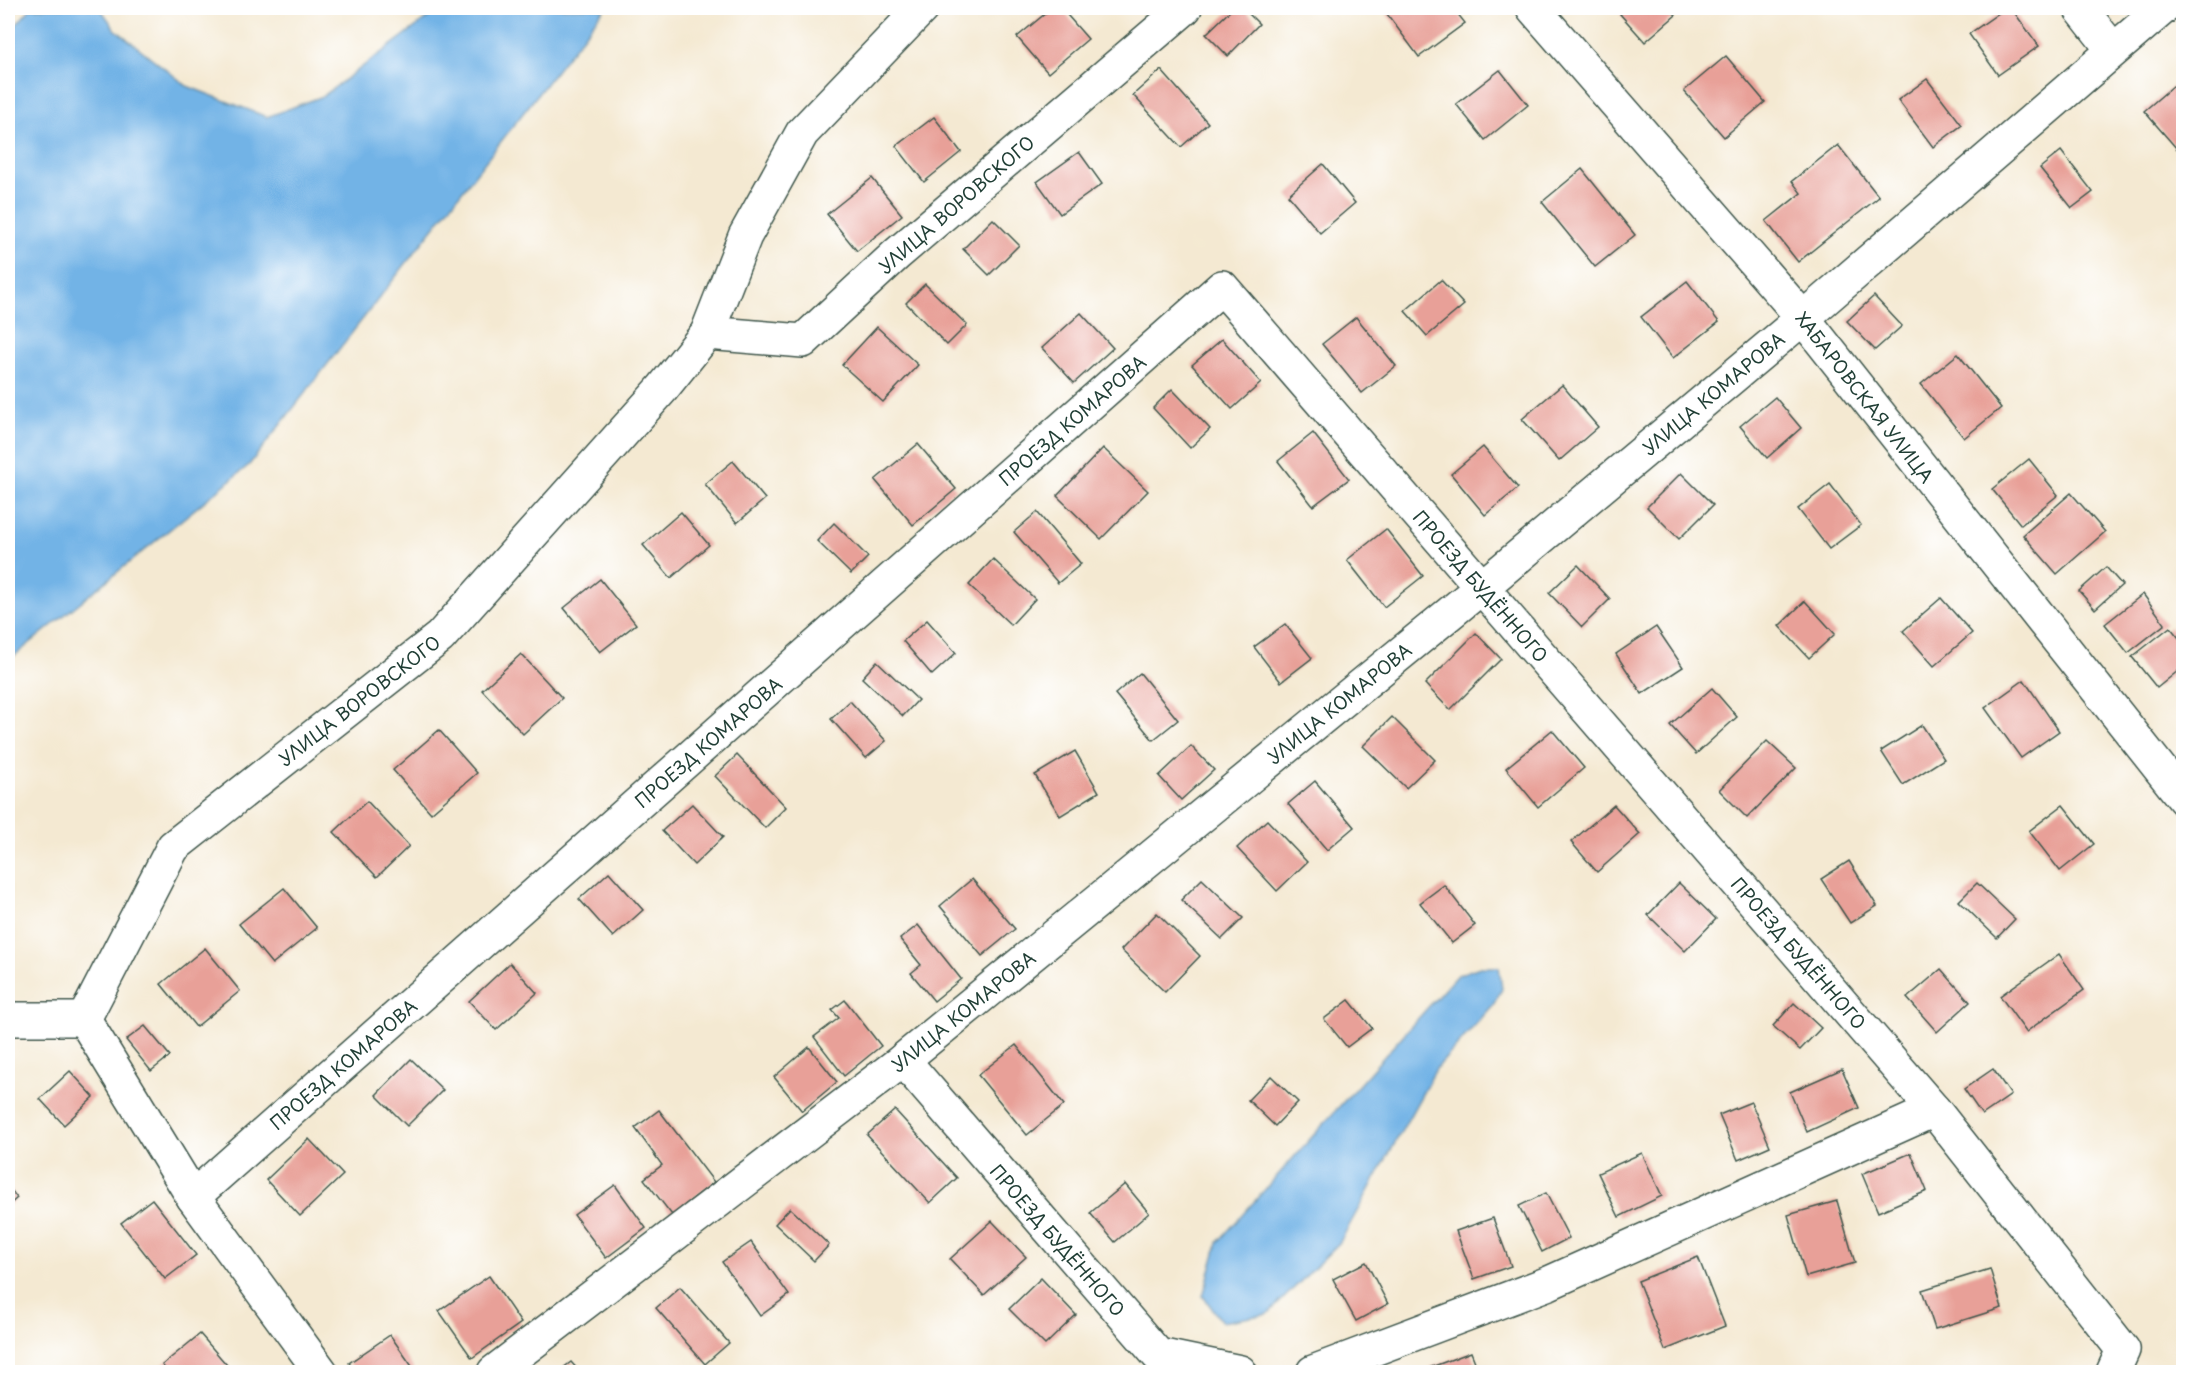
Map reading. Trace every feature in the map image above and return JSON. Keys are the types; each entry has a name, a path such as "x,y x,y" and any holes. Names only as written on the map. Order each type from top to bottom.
{"street":[{"name":"УЛИЦА ВОРОВСКОГО","path":"84,1019 173,847 440,637 662,389 707,333 745,236 802,133 922,8"},
{"name":"УЛИЦА ВОРОВСКОГО","path":"707,333 803,341 897,254 1185,8"},
{"name":"ХАБАРОВСКАЯ УЛИЦА","path":"1533,8 1803,318 2184,799"},
{"path":"2080,8 2113,50"},
{"name":"УЛИЦА КОМАРОВА","path":"494,1372 903,1060 1482,586 1803,318 2163,8"},
{"name":"ПРОЕЗД БУДЁННОГО","path":"1222,288 1934,1110 2118,1361"},
{"name":"ПРОЕЗД КОМАРОВА","path":"193,1197 1222,288"},
{"path":"8,1019 84,1019 193,1197 321,1372"},
{"name":"ПРОЕЗД БУДЁННОГО","path":"903,1060 1158,1355 1187,1367 1240,1372"},
{"path":"1313,1372 1549,1283 1934,1110"}],"water":[{"path":"31,8 100,8 115,29 187,86 267,117 323,96 441,8 605,8 249,465 8,661 8,34"},
{"path":"1480,967 1499,967 1502,989 1493,1005 1436,1069 1340,1242 1268,1314 1222,1322 1203,1296 1218,1242 1457,975"}],"building":[{"path":"1052,8 1061,8 1088,39 1048,73 1017,37"},
{"path":"1233,8 1243,8 1259,24 1228,56 1206,34"},
{"path":"1387,8 1453,8 1465,23 1419,57 1384,10"},
{"path":"1628,8 1669,8 1676,15 1645,42 1620,14"},
{"path":"2006,8 2011,8 2039,46 1998,75 1969,34"},
{"path":"1726,56 1765,102 1724,137 1684,91"},
{"path":"1161,70 1208,123 1181,147 1133,95"},
{"path":"1500,70 1528,105 1485,140 1456,104"},
{"path":"1927,79 1962,125 1933,147 1898,100"},
{"path":"2173,86 2184,98 2184,157 2144,111"},
{"path":"934,117 961,152 924,182 896,146"},
{"path":"1838,145 1879,197 1798,262 1766,221 1801,193 1792,181"},
{"path":"2061,151 2093,192 2072,208 2040,168"},
{"path":"1079,152 1102,184 1060,214 1037,182"},
{"path":"1323,164 1355,203 1320,233 1288,195"},
{"path":"1582,169 1635,235 1595,267 1542,202"},
{"path":"872,178 902,215 857,251 827,214"},
{"path":"993,219 1019,245 989,275 963,249"},
{"path":"1441,280 1464,305 1427,336 1405,311"},
{"path":"1687,281 1719,322 1673,358 1641,317"},
{"path":"925,284 967,325 947,345 906,303"},
{"path":"1874,296 1902,326 1875,350 1847,321"},
{"path":"1081,313 1113,348 1074,383 1042,348"},
{"path":"1356,317 1396,366 1362,393 1322,344"},
{"path":"877,327 918,365 883,402 842,365"},
{"path":"1222,339 1261,383 1232,409 1192,365"},
{"path":"1958,354 2001,408 1964,438 1921,384"},
{"path":"1562,385 1598,427 1559,461 1522,419"},
{"path":"1172,389 1210,429 1190,448 1153,408"},
{"path":"1775,397 1801,428 1767,458 1740,426"},
{"path":"1313,433 1349,479 1313,506 1278,461"},
{"path":"918,444 956,489 913,525 875,480"},
{"path":"1483,447 1518,488 1485,515 1451,474"},
{"path":"1103,448 1148,491 1101,539 1057,496"},
{"path":"2029,459 2058,495 2021,525 1992,489"},
{"path":"733,461 765,499 737,523 705,484"},
{"path":"1681,473 1713,505 1679,539 1647,507"},
{"path":"1830,484 1861,525 1829,549 1798,509"},
{"path":"2071,493 2105,532 2057,574 2023,535"},
{"path":"681,512 709,545 671,578 643,545"},
{"path":"1037,512 1081,564 1058,583 1014,532"},
{"path":"834,523 868,557 851,574 817,541"},
{"path":"1386,529 1423,576 1384,607 1347,560"},
{"path":"993,559 1035,599 1011,625 969,585"},
{"path":"1578,565 1610,599 1582,627 1549,593"},
{"path":"2106,567 2122,585 2095,609 2079,591"},
{"path":"600,579 636,624 600,652 564,608"},
{"path":"2143,594 2165,624 2128,653 2105,624"},
{"path":"1941,598 1972,633 1934,666 1903,631"},
{"path":"1805,601 1835,634 1809,658 1779,626"},
{"path":"927,620 956,653 932,675 903,641"},
{"path":"1285,624 1312,658 1281,682 1254,647"},
{"path":"1656,627 1683,667 1642,694 1616,654"},
{"path":"2170,627 2184,644 2184,666 2157,688 2132,657"},
{"path":"1476,633 1501,659 1450,710 1425,684"},
{"path":"521,654 562,698 523,734 482,690"},
{"path":"877,661 918,700 903,716 862,678"},
{"path":"1140,673 1178,720 1153,740 1115,694"},
{"path":"2024,680 2059,731 2021,758 1985,708"},
{"path":"1712,688 1737,717 1696,754 1670,725"},
{"path":"850,701 886,741 866,758 831,719"},
{"path":"1392,717 1435,760 1406,788 1363,746"},
{"path":"1922,725 1944,759 1903,785 1881,751"},
{"path":"439,730 477,773 431,813 393,770"},
{"path":"1552,730 1584,768 1538,807 1506,768"},
{"path":"1767,741 1796,768 1747,818 1719,790"},
{"path":"1191,746 1214,770 1181,800 1159,776"},
{"path":"1075,751 1099,792 1060,816 1035,775"},
{"path":"737,755 786,807 765,828 715,776"},
{"path":"1315,781 1354,827 1327,850 1288,804"},
{"path":"367,801 409,846 377,877 334,832"},
{"path":"692,804 723,837 694,865 662,831"},
{"path":"1614,805 1640,834 1597,872 1571,842"},
{"path":"2063,805 2094,844 2060,871 2029,831"},
{"path":"1267,820 1307,862 1277,891 1237,848"},
{"path":"1849,861 1877,906 1850,923 1821,879"},
{"path":"609,872 643,910 613,937 579,899"},
{"path":"972,879 1015,929 982,956 940,906"},
{"path":"1202,879 1243,918 1222,939 1181,900"},
{"path":"1679,883 1716,919 1685,951 1648,915"},
{"path":"1977,883 2015,919 1997,938 1959,901"},
{"path":"1444,885 1475,925 1452,943 1420,903"},
{"path":"284,888 317,928 272,964 239,924"},
{"path":"1157,913 1200,956 1165,992 1121,950"},
{"path":"918,925 961,979 934,1001 911,973 921,965 900,939"},
{"path":"205,948 240,991 196,1027 161,984"},
{"path":"2059,954 2084,990 2026,1032 2000,996"},
{"path":"510,963 537,993 496,1030 469,1001"},
{"path":"1941,969 1970,1002 1937,1032 1907,998"},
{"path":"845,1000 881,1046 844,1076 814,1037 839,1018 832,1010"},
{"path":"1349,1000 1372,1028 1347,1047 1324,1019"},
{"path":"1794,1003 1821,1028 1800,1050 1773,1026"},
{"path":"145,1026 170,1056 151,1071 126,1040"},
{"path":"1016,1045 1064,1105 1027,1135 978,1075"},
{"path":"809,1047 837,1082 802,1111 774,1077"},
{"path":"411,1059 443,1090 407,1126 376,1095"},
{"path":"1842,1069 1859,1108 1807,1132 1790,1092"},
{"path":"1993,1069 2011,1095 1982,1115 1964,1089"},
{"path":"70,1071 94,1097 64,1125 40,1099"},
{"path":"1271,1076 1298,1102 1275,1126 1248,1100"},
{"path":"1751,1102 1770,1146 1738,1160 1719,1115"},
{"path":"659,1110 714,1182 672,1215 644,1179 662,1165 635,1128"},
{"path":"895,1110 957,1178 930,1203 867,1135"},
{"path":"309,1139 343,1175 300,1216 266,1180"},
{"path":"1642,1153 1662,1196 1619,1217 1598,1173"},
{"path":"1911,1153 1927,1191 1878,1212 1862,1174"},
{"path":"1125,1184 1149,1213 1115,1242 1090,1213"},
{"path":"615,1185 646,1228 606,1258 574,1215"},
{"path":"8,1186 17,1198 8,1206"},
{"path":"1546,1193 1569,1238 1542,1252 1519,1206"},
{"path":"152,1199 196,1255 165,1279 121,1223"},
{"path":"1837,1201 1855,1263 1806,1277 1788,1215"},
{"path":"790,1208 829,1245 814,1261 775,1224"},
{"path":"1493,1218 1511,1266 1474,1279 1456,1231"},
{"path":"992,1221 1026,1257 984,1295 950,1259"},
{"path":"751,1242 789,1295 760,1316 722,1262"},
{"path":"1698,1257 1725,1326 1665,1350 1638,1281"},
{"path":"1366,1262 1388,1304 1356,1321 1333,1279"},
{"path":"1990,1269 2002,1308 1935,1329 1922,1290"},
{"path":"489,1276 521,1323 472,1358 439,1311"},
{"path":"1041,1278 1076,1315 1045,1345 1009,1309"},
{"path":"680,1287 729,1343 705,1364 656,1308"},
{"path":"200,1334 233,1372 168,1372 162,1365"},
{"path":"390,1335 416,1372 356,1372 349,1363"},
{"path":"1471,1352 1479,1372 1431,1372 1429,1368"},
{"path":"571,1362 580,1372 558,1372"}]}
